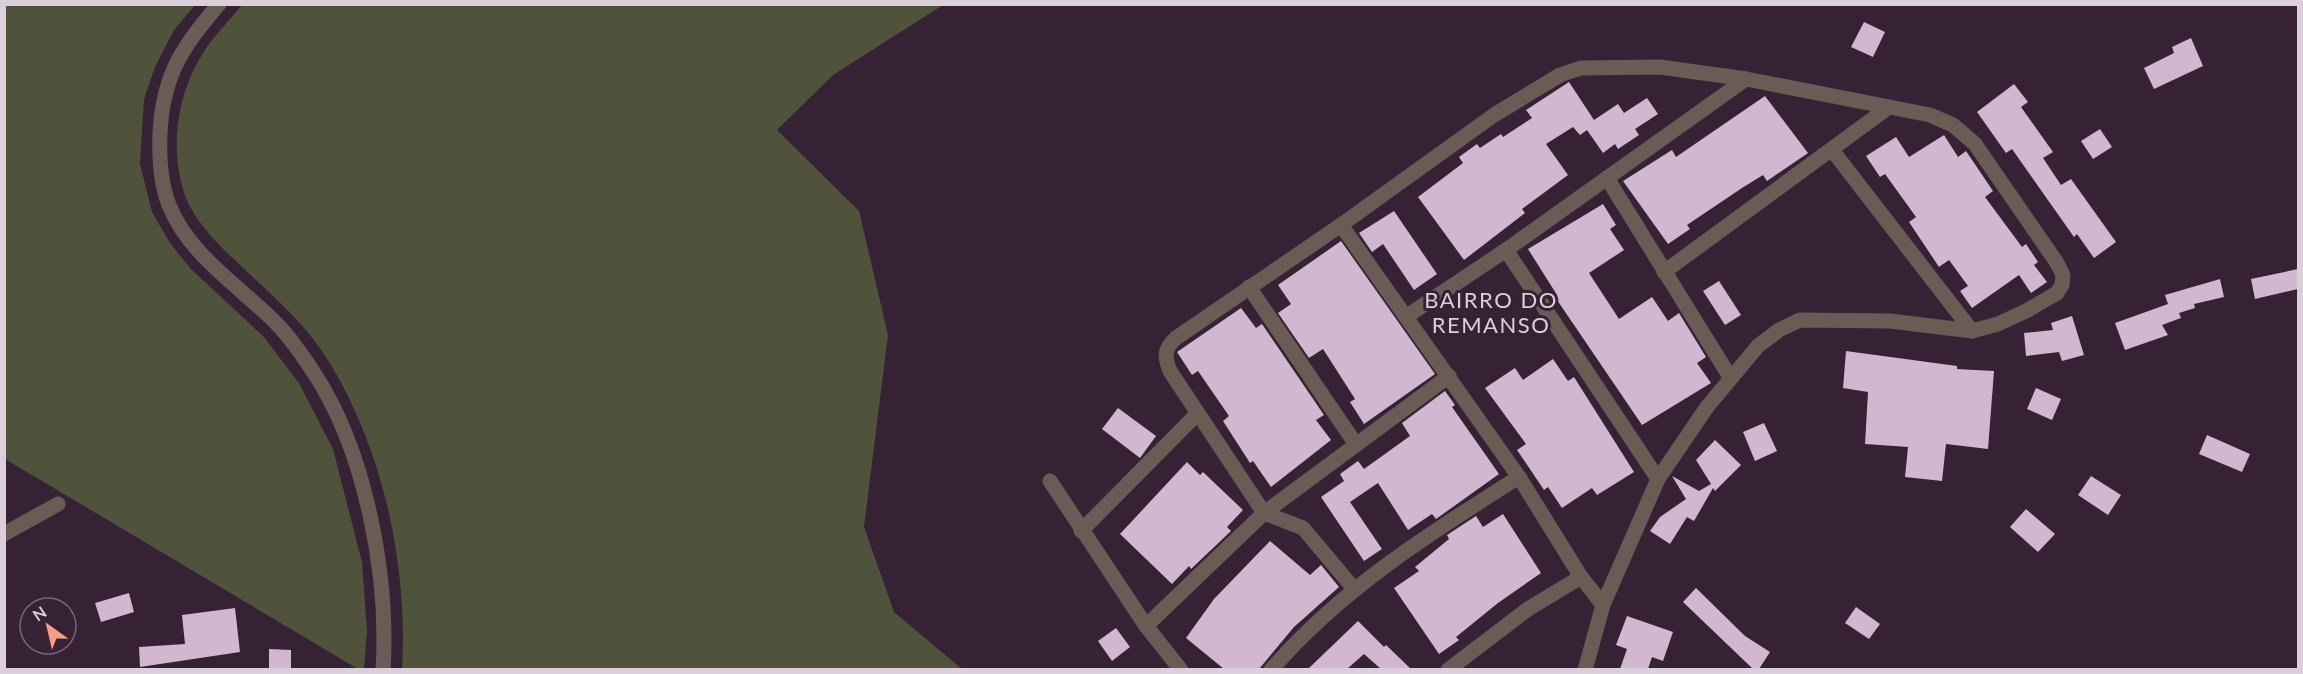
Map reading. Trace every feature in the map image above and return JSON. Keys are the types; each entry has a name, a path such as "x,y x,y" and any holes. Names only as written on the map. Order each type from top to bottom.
{"street":[{"path":"219,4 189,40 171,74 162,102 159,163 169,205 186,233 205,256 277,324 315,374 350,442 380,558 386,632 383,669"},
{"path":"1354,590 1303,528 1264,513 1170,371 1165,354 1167,346 1494,115 1560,75 1581,68 1660,67 1746,79 1930,115 1953,125 1975,144 2062,275 2062,285 2048,299 1998,324 1972,331 1890,321 1800,320 1779,330 1758,346 1730,377 1658,479 1604,604 1585,669"},
{"path":"1407,316 1506,250 1746,79"},
{"path":"1664,272 1889,107"},
{"path":"1832,150 1972,331"},
{"path":"1607,178 1730,377"},
{"path":"1341,225 1519,477 1581,577 1604,604"},
{"path":"1506,250 1658,479"},
{"path":"1249,287 1355,443"},
{"path":"1146,626 1264,513 1355,443 1449,376"},
{"path":"1081,531 1197,413"},
{"path":"1271,669 1317,622 1354,590 1418,541 1519,477"},
{"path":"1050,481 1146,626 1181,669"},
{"path":"4,534 58,504"},
{"path":"1448,669 1528,609 1581,577"}],"green space":[{"path":"5,4 195,5 174,30 155,67 144,99 140,164 152,212 170,243 191,269 263,336 299,383 333,449 362,562 367,631 364,669 358,669 5,459"},
{"path":"242,5 943,5 833,75 777,130 859,211 888,335 864,527 894,612 962,669 402,669 401,591 389,512 365,435 350,399 322,351 301,325 203,227 186,198 180,180 177,161 178,122 188,84 195,66 209,44"}],"building":[{"path":"1864,22 1885,32 1873,57 1851,47"},
{"path":"2191,38 2203,66 2154,89 2144,68 2174,53 2172,47"},
{"path":"1569,82 1594,120 1618,104 1624,113 1647,98 1658,114 1635,129 1639,135 1618,149 1615,144 1603,153 1587,130 1580,135 1573,127 1546,144 1568,175 1522,209 1525,213 1464,260 1418,197 1463,163 1459,157 1477,144 1480,148 1501,134 1503,137 1532,118 1526,110"},
{"path":"2014,84 2028,102 2021,107 2053,152 2043,158 2061,185 2071,179 2116,242 2094,258 2077,234 2074,237 2012,149 2006,153 1977,112"},
{"path":"1765,96 1808,153 1767,181 1763,175 1742,188 1687,225 1690,229 1668,244 1623,181 1672,150 1676,157"},
{"path":"2100,129 2112,147 2093,159 2081,141"},
{"path":"1944,135 1958,157 1966,151 1993,191 1985,197 2022,247 2026,244 2038,262 2034,265 2047,282 2031,293 2019,275 1972,308 1960,291 1968,286 1949,260 1939,267 1909,222 1916,217 1885,174 1880,177 1866,156 1896,137 1909,157"},
{"path":"1603,204 1616,225 1610,229 1624,250 1589,273 1619,319 1652,297 1668,321 1679,313 1706,357 1697,363 1711,383 1642,425 1555,297 1557,295 1528,249"},
{"path":"1394,211 1437,274 1414,290 1383,244 1372,252 1359,233"},
{"path":"1341,241 1435,374 1364,424 1350,402 1355,399 1323,349 1309,358 1278,313 1291,304 1278,285"},
{"path":"2298,269 2298,289 2255,299 2251,279"},
{"path":"2220,279 2224,297 2194,304 2195,308 2179,313 2181,318 2162,325 2168,335 2125,350 2115,323 2168,304 2165,295"},
{"path":"1719,281 1741,315 1725,325 1703,291"},
{"path":"1241,308 1256,328 1262,324 1324,415 1316,420 1331,440 1271,487 1253,461 1250,463 1223,421 1229,416 1198,371 1192,375 1177,352"},
{"path":"2072,316 2084,355 2062,361 2059,352 2026,356 2024,333 2053,330 2051,323"},
{"path":"1846,351 1957,366 1957,369 1994,371 1988,449 1946,444 1942,481 1905,477 1908,447 1865,444 1868,392 1843,388"},
{"path":"1553,359 1568,381 1574,377 1634,472 1597,495 1592,488 1562,508 1548,487 1544,490 1517,450 1526,444 1485,388 1515,368 1523,380"},
{"path":"2036,388 2061,399 2052,420 2027,409"},
{"path":"1445,391 1455,405 1452,407 1499,474 1436,519 1432,514 1408,530 1378,483 1350,502 1382,549 1364,561 1321,497 1344,481 1340,474 1358,461 1364,469 1410,436 1402,423"},
{"path":"1118,408 1156,436 1140,458 1102,429"},
{"path":"1764,423 1777,451 1755,461 1743,432"},
{"path":"2207,435 2250,454 2242,472 2199,454"},
{"path":"1715,440 1741,465 1715,491 1713,488 1694,521 1687,517 1670,544 1650,531 1660,517 1686,499 1672,476 1699,491 1711,484 1696,460"},
{"path":"1187,462 1200,475 1203,472 1243,510 1227,527 1231,531 1191,569 1189,566 1172,584 1120,534"},
{"path":"2091,476 2121,495 2108,515 2078,495"},
{"path":"2026,509 2055,534 2038,552 2010,527"},
{"path":"1503,514 1541,573 1498,603 1456,637 1459,640 1439,654 1394,588 1419,571 1415,567 1449,539 1447,535 1476,516 1483,527"},
{"path":"1270,541 1310,575 1321,565 1339,587 1294,627 1259,669 1224,669 1186,638 1214,599"},
{"path":"1696,588 1745,636 1770,652 1759,669 1753,669 1683,602"},
{"path":"129,593 134,612 101,622 95,603"},
{"path":"1856,607 1880,624 1869,639 1845,623"},
{"path":"235,608 240,652 140,667 139,647 185,644 182,615"},
{"path":"1627,616 1673,632 1663,661 1652,657 1648,669 1620,669 1627,649 1616,645"},
{"path":"1358,621 1384,647 1386,645 1411,669 1381,669 1364,654 1347,669 1308,669"},
{"path":"1116,628 1130,647 1112,661 1098,641"},
{"path":"269,649 291,650 291,669 269,669"}],"district":[{"name":"BAIRRO DO REMANSO","path":"1491,312"}]}
